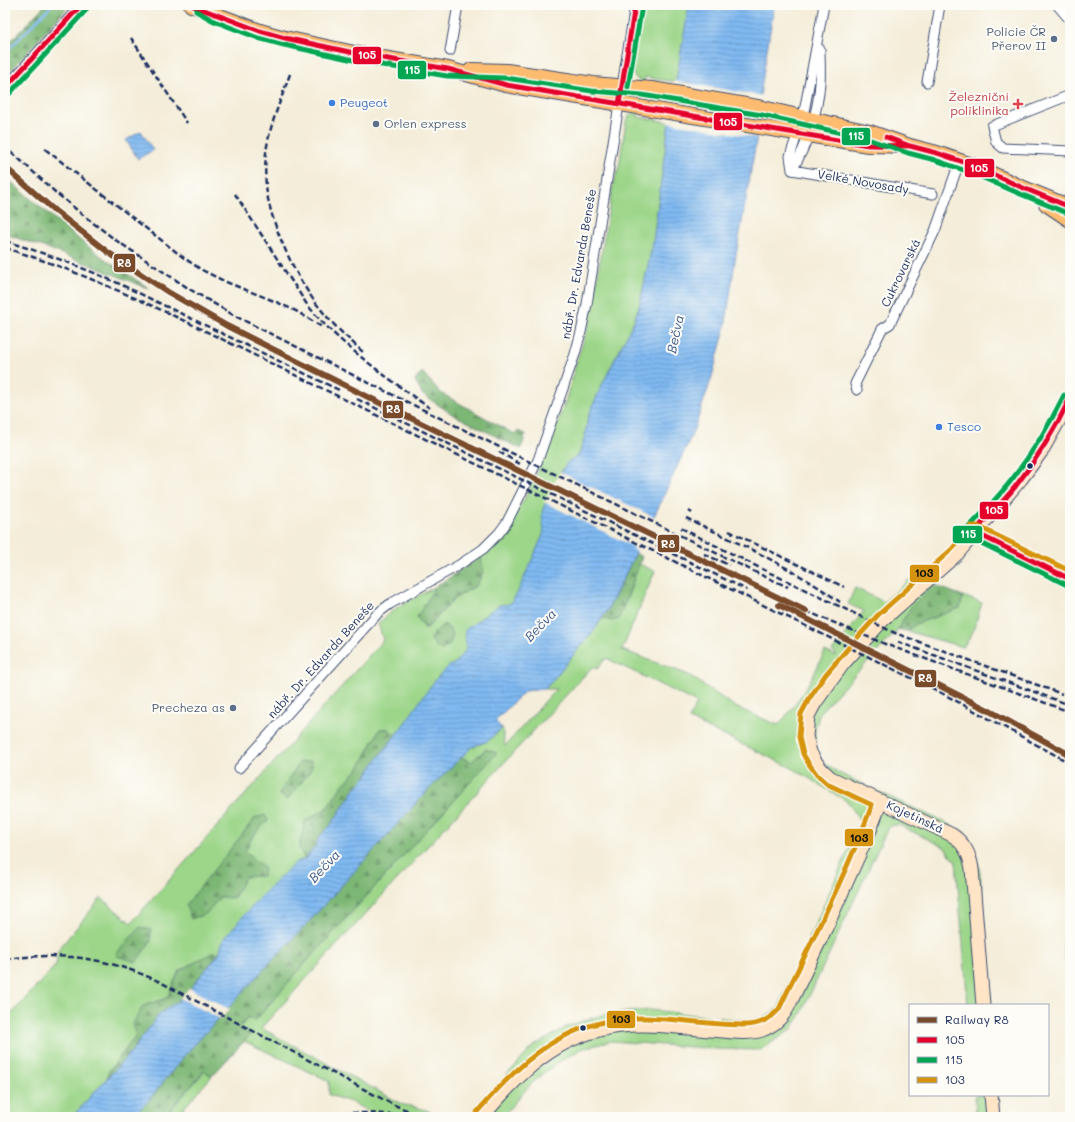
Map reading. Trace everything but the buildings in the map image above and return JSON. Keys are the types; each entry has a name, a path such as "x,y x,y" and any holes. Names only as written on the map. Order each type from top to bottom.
{"main road":[{"path":"191,5 260,31 298,42 448,69 506,85 868,144 910,146"},
{"path":"200,5 218,15"},
{"path":"448,69 507,71 593,84 643,88 763,108 870,132 910,146 960,160 1070,207"},
{"path":"1021,187 1070,220"},
{"name":"Kojetínská","path":"983,1004 972,869 970,858 966,850 952,834 832,778 822,770 810,752 806,736 808,716 815,703 843,664 884,620 957,554 974,532 1021,480 1037,458 1070,398"},
{"path":"482,1117 513,1083 542,1057 570,1040 595,1031 616,1026 644,1025 751,1032 773,1025 779,1020 790,1003 836,906 870,830 881,801"},
{"path":"991,1096 993,1117"}],"street":[{"path":"5,88 81,5"},
{"path":"450,51 458,5"},
{"name":"nábř. Dr. Edvarda Beneše","path":"239,768 378,614 390,604 459,565 483,549 499,533 509,518 538,460 575,354 581,332 587,304 635,5"},
{"name":"Velké Novosady","path":"824,5 819,32 820,83 803,134 790,156 792,170 933,194"},
{"path":"927,82 940,5"},
{"path":"1058,5 1070,20"},
{"path":"1070,96 992,126 996,142 1004,148 1070,151"},
{"name":"Cukrovarská","path":"857,390 855,384 882,329 890,324 935,231 960,160"},
{"path":"974,532 1070,579"}],"green space":[{"path":"45,5 70,5 5,77 5,47"},
{"path":"646,5 689,5 676,82 645,77 644,82 636,78 632,72 632,58"},
{"path":"639,113 638,117 669,122 653,242 640,303 634,321 601,387 588,417 585,436 579,455 568,462 563,469 544,507 543,535 517,594 510,604 454,664 449,666 396,735 388,729 380,729 359,768 342,786 327,808 305,821 299,848 305,859 296,862 224,938 219,953 214,952 179,971 167,998 143,1006 136,1036 109,1071 107,1078 72,1117 5,1117 5,1021 56,965 58,950 101,898 131,923 383,640 378,623 399,606 435,587 418,617 426,629 454,599 477,585 483,572 481,556 488,552 504,533 524,500 554,433 566,399 590,321 613,185 619,167 626,121 630,115","holes":["151,941 136,961 117,956"]},
{"path":"5,177 76,237 105,259 150,289 52,250 5,234"},
{"path":"422,372 441,393 514,434 517,431 526,434 521,449 452,414 422,394 415,380"},
{"path":"635,553 642,557 619,619 612,621 602,618 616,594"},
{"path":"481,556 483,572 477,585 454,599 425,629 417,617 435,587"},
{"path":"639,564 655,571 622,650 689,675 735,707 778,725 804,690 825,651 836,656 836,654 832,651 864,611 848,604 855,588 884,602 914,576 933,585 911,607 895,633 820,712 815,730 816,749 822,762 839,773 965,832 974,847 980,872 991,1004 968,1004 956,862 944,847 899,825 894,825 889,828 885,834 800,1016 791,1030 760,1050 718,1049 611,1041 581,1049 555,1064 531,1084 502,1117 467,1117 534,1046 568,1026 605,1014 651,1010 748,1021 763,1018 778,1008 861,822 848,802 794,769 689,719 697,703 606,658 597,669 592,667 261,1028 404,1105 416,1107 447,1117 379,1117 351,1102 329,1095 329,1081 244,1041 250,1035 239,1028 247,1017 255,1021 299,970 396,864 486,749 471,762 461,757 472,747 488,741 502,728 505,746 556,689 545,689 595,629 602,618 612,621 628,596"},
{"path":"933,585 963,596 960,608 916,624 907,631 898,629 911,607"},
{"path":"963,596 982,603 972,634 963,647 907,631 916,624 959,608"},
{"path":"444,624 449,628 453,635 450,644 442,650 436,647 431,639 434,633"},
{"path":"380,729 388,729 396,735 373,765 366,778 357,786 330,826 319,837 315,847 305,859 299,848 305,821 327,808 342,786 359,768"},
{"path":"486,749 497,753 299,970 255,1021 247,1017 239,1028 250,1035 212,1076 204,1071 164,1117 132,1117 148,1101 184,1056 306,925 428,790 461,757 471,762"},
{"path":"311,761 311,770 287,800 279,794 300,762"},
{"path":"265,815 268,820 253,836 245,852 264,867 263,876 245,877 234,898 220,897 206,914 191,919 186,905 255,818"},
{"path":"140,927 151,930 151,941 136,962 117,956 116,954"},
{"path":"1070,928 1070,990 1063,944"},
{"path":"214,952 219,953 182,999 159,1015 132,1051 107,1078 109,1071 136,1036 132,1025 143,1006 167,998 179,971"},
{"path":"205,1071 212,1076 176,1117 164,1117"},
{"path":"975,1096 998,1096 1000,1117 976,1117"}],"water":[{"name":"Bečva","path":"689,5 774,5 760,96 756,142 735,261 725,329 711,380 693,432 658,508 607,611 595,629 545,689 525,691 495,721 502,728 488,741 472,747 428,790 306,925 184,1056 148,1101 132,1117 72,1117 132,1051 159,1015 182,998 219,954 224,938 262,895 296,862 305,859 315,847 319,837 330,826 357,786 366,777 373,765 435,680 449,666 454,664 466,650 465,630 499,605 510,604 517,594 543,535 543,509 565,465 579,455 585,436 588,417 601,387 634,321 640,303 653,242 669,122"},
{"path":"141,131 153,150 138,159 126,140"}],"pier":[{"path":"674,81 762,96 759,138 667,122"},
{"path":"560,472 656,517 638,552 633,549 634,547 544,502"},
{"path":"189,988 230,1009 221,1019 180,998"}],"waterway":[{"path":"5,53 52,5"}],"railway":[{"path":"131,38 187,123"},
{"path":"290,74 270,133 266,157 266,186 273,218 287,253 304,286 328,318 364,353"},
{"path":"5,146 55,192 117,241 191,290 235,316 395,396 788,587"},
{"path":"45,149 184,258 202,270 226,282 296,311 322,327"},
{"path":"235,194 306,303 324,324 355,352 430,408"},
{"path":"5,241 64,261 122,285 341,391"},
{"path":"5,248 74,272 120,291 187,322 938,691 1070,763"},
{"path":"357,399 747,590"},
{"path":"499,452 522,465"},
{"path":"686,518 745,546 784,567 822,589 840,602"},
{"path":"681,528 895,633 1062,694"},
{"path":"729,531 844,587"},
{"path":"704,554 729,565"},
{"path":"806,611 885,644 1070,712"},
{"path":"898,642 1070,705"},
{"path":"5,959 47,956 84,958 121,967 140,974 160,982 392,1104 423,1117"},
{"path":"316,1117 361,1113 406,1117"}],"rail line":[{"name":"R8","path":"5,167 54,210 109,253 168,292 227,326 386,406 806,611"},
{"name":"R8","path":"779,605 986,709 1070,755"}],"transit line":[{"name":"105","path":"5,88 81,5"},
{"name":"105","path":"191,5 260,31 285,38 359,54 448,69 506,85 868,145 910,146"},
{"name":"105","path":"619,104 635,5"},
{"name":"115","path":"628,87 642,6"},
{"name":"115","path":"10,93 86,10"},
{"name":"115","path":"196,11 214,21 258,38 358,61 447,76 506,78 592,91 642,95 762,115 868,139 972,173 1067,213"},
{"name":"105","path":"886,137 975,166 1070,207"},
{"name":"115","path":"1064,395 1046,429 1025,461 1000,494 968,528 967,532 971,538 1067,585"},
{"name":"105","path":"1070,398 1052,433 1031,466 1010,493 974,532 1070,579"},
{"name":"103","path":"477,1112 494,1092 531,1058 550,1044 571,1033 594,1024 619,1019 646,1018 747,1025 761,1022 776,1013 840,883 872,805 827,784 817,775 803,754 799,737 801,714 809,699 826,674 878,615 952,549 971,526 977,526 1070,571"}],"place":[{"name":"Policie ČR Přerov II","path":"1054,39"},
{"name":"Peugeot","path":"332,103"},
{"name":"Železniční poliklinika","path":"1018,104"},
{"name":"Orlen express","path":"376,124"},
{"name":"Tesco","path":"939,427"},
{"name":"Precheza as","path":"233,708"}]}
